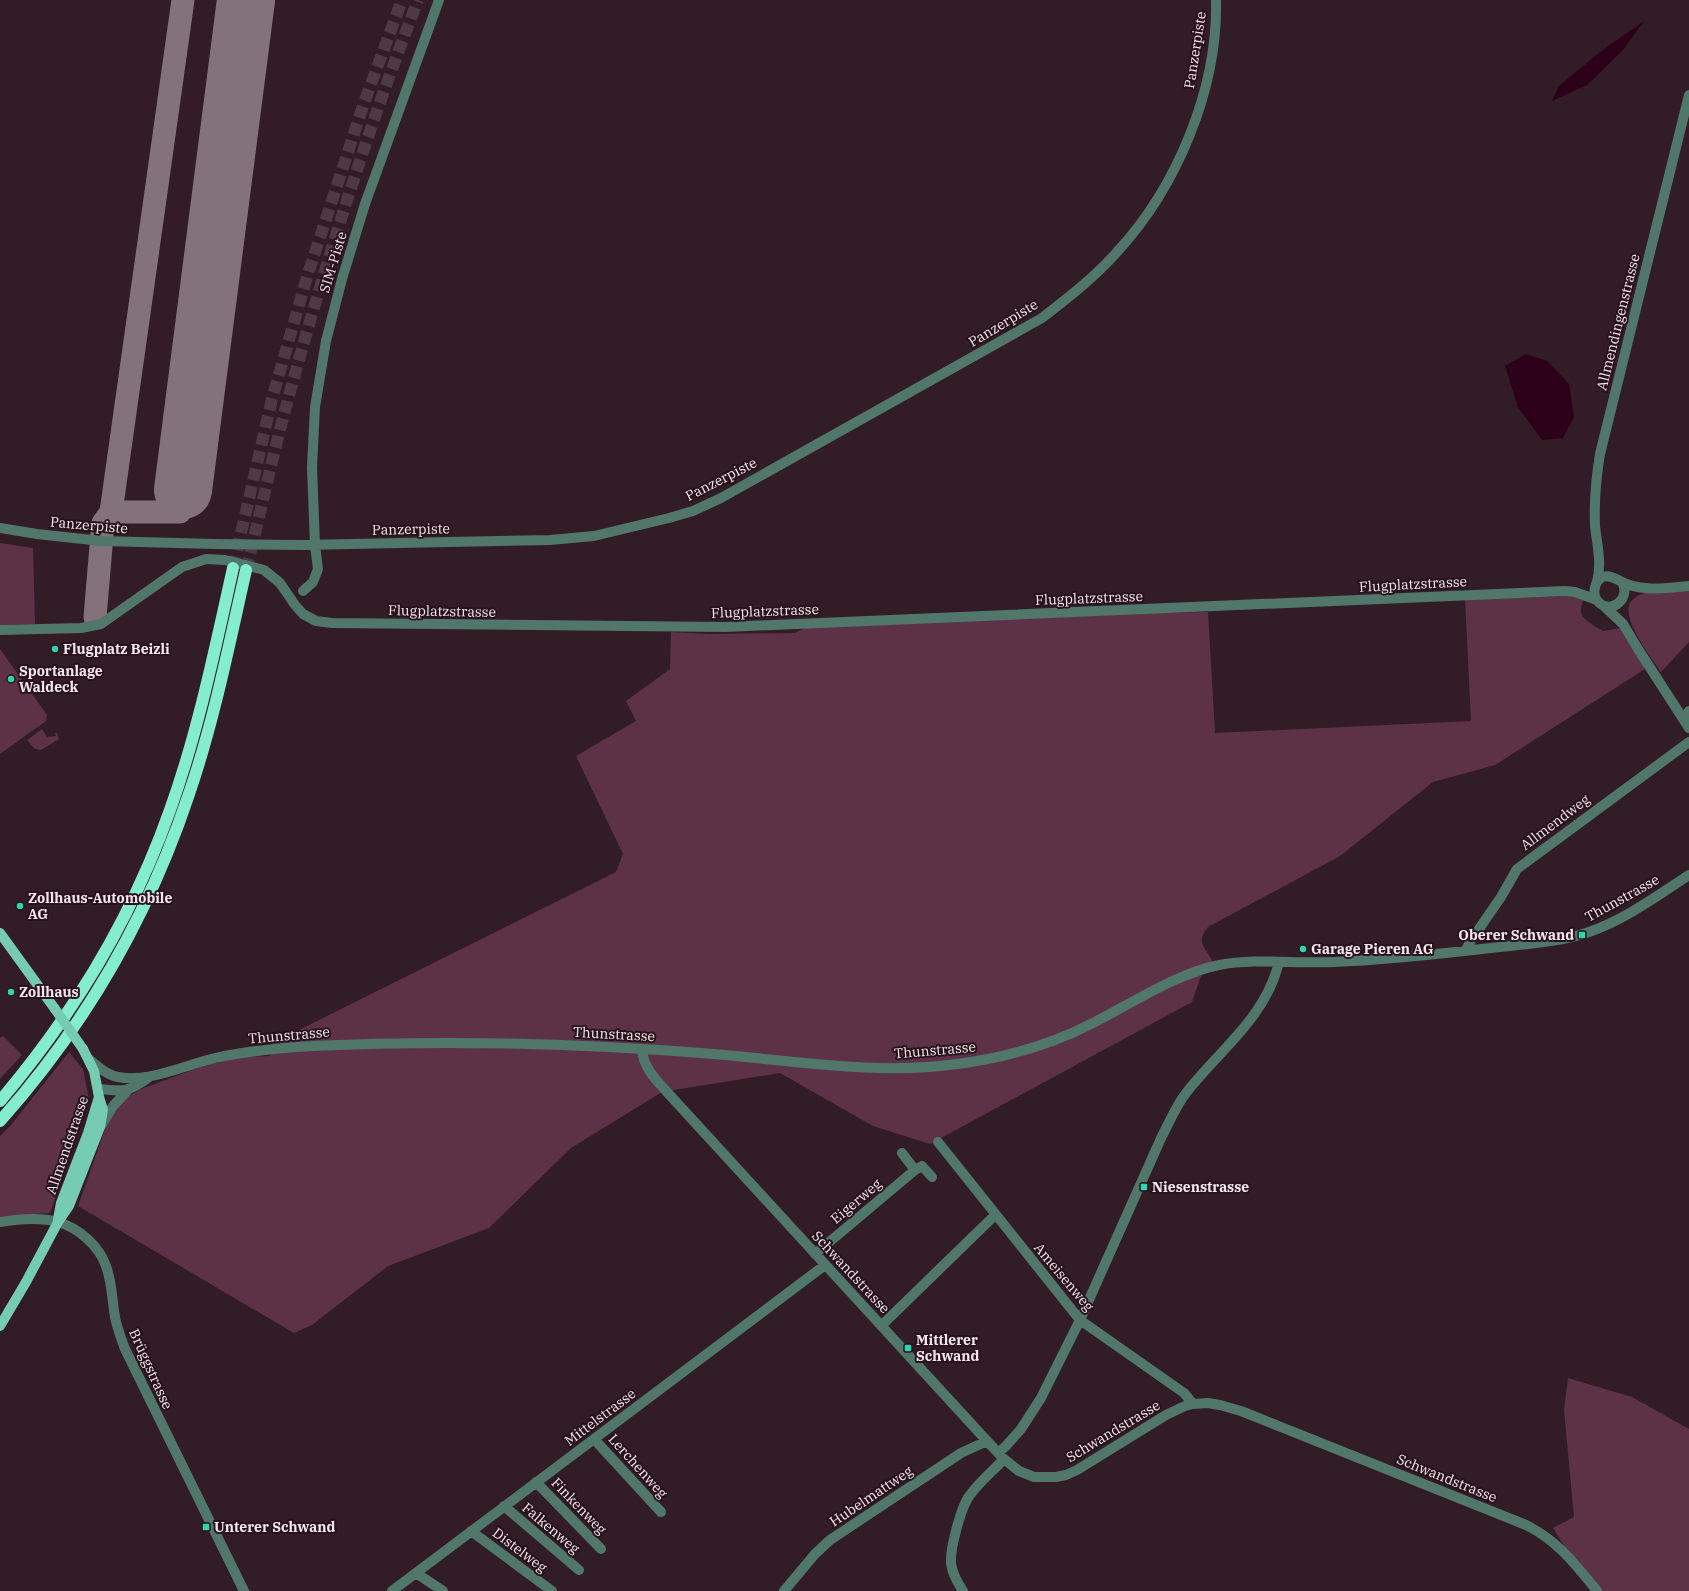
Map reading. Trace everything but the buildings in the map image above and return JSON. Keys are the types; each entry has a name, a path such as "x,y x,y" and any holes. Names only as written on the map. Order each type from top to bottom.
{"highway":[{"path":"0,1101 44,1047 84,987 117,932 148,867 170,810 190,748 206,689 233,568"},
{"path":"0,1121 47,1064 88,1006 128,938 157,877 182,815 202,751 218,692 246,570"}],"main road":[{"name":"Allmendstrasse","path":"0,933 55,1008 90,1060 99,1093 88,1133 61,1203 58,1222"},
{"path":"99,1093 103,1110 100,1127"},
{"name":"Allmendstrasse","path":"58,1222 69,1206 100,1127"},
{"path":"0,1326 26,1282 58,1222"}],"street":[{"name":"SIM-Piste","path":"303,591 313,582 318,569 315,545 312,467 314,429 320,379 330,326 342,279 378,166 439,0"},
{"name":"Panzerpiste","path":"0,528 101,541 215,544 315,545 574,539 614,532 693,511 734,491 1042,318 1076,291 1118,251 1138,228 1172,172 1194,123 1209,73 1213,44 1216,0"},
{"name":"Allmendingenstrasse","path":"1597,583 1600,558 1596,528 1595,493 1600,454 1689,95"},
{"path":"215,544 215,559"},
{"name":"Allmendingenstrasse","path":"1600,558 1613,576"},
{"name":"Flugplatzstrasse","path":"0,630 81,628 101,624 182,567 198,560 215,559 258,567 264,570 280,583 295,605 304,614 316,621 332,623 725,627 1575,592 1597,583"},
{"path":"1689,586 1646,588 1622,582 1613,576 1604,577 1597,583 1594,592 1600,603 1623,624 1638,649 1686,715 1689,728"},
{"path":"1622,582 1625,589 1622,600 1623,624"},
{"path":"1600,603 1614,606 1622,600 1646,588"},
{"name":"Flugplatzstrasse","path":"1575,592 1600,603"},
{"name":"Allmendweg","path":"1466,950 1501,897 1517,869 1689,742"},
{"name":"Thunstrasse","path":"90,1060 116,1077 135,1078 151,1076 220,1057 256,1051 304,1046 491,1043 642,1049 871,1067 907,1068 956,1064 1002,1056 1069,1034 1172,982 1200,970 1220,965 1235,963 1349,962 1555,940 1587,933 1625,915 1689,875"},
{"path":"963,1591 953,1573 951,1554 965,1502 1001,1456 1036,1407 1080,1320 1172,1116 1186,1094 1241,1033 1254,1014 1275,976 1279,962"},
{"name":"Schwandstrasse","path":"642,1049 645,1063 652,1075 824,1265 882,1325 986,1441 1019,1471 1034,1477 1045,1478 1066,1475 1094,1460 1166,1415 1193,1404 1208,1403 1236,1409 1526,1525 1541,1533 1559,1546 1597,1591"},
{"name":"Thunstrasse","path":"100,1127 113,1106 127,1091 138,1086 151,1076"},
{"name":"Thunstrasse","path":"99,1093 135,1078"},
{"path":"99,1093 127,1091"},
{"name":"Ameisenweg","path":"938,1142 1080,1320 1184,1393 1193,1404"},
{"path":"902,1153 915,1170 922,1166 932,1177"},
{"name":"Eigerweg","path":"815,1254 915,1170"},
{"name":"Brüggstrasse","path":"0,1222 33,1219 58,1222 81,1234 101,1255 109,1278 119,1332 125,1349 244,1591"},
{"path":"882,1325 991,1219"},
{"name":"Mittelstrasse","path":"392,1591 824,1265"},
{"name":"Lerchenweg","path":"594,1439 661,1512"},
{"name":"Hubelmattweg","path":"784,1591 815,1554 830,1540 961,1453 986,1441"},
{"name":"Finkenweg","path":"536,1482 601,1549"},
{"name":"Falkenweg","path":"504,1506 579,1570"},
{"name":"Distelweg","path":"471,1531 552,1591"},
{"path":"416,1573 443,1591"}],"shaded area":[{"path":"1644,21 1623,50 1587,85 1552,101 1559,86 1600,52"},
{"path":"1526,354 1547,361 1569,384 1574,417 1563,438 1542,440 1518,407 1505,366"},
{"path":"0,543 33,548 35,624 0,625"},
{"path":"1689,591 1689,642 1661,672 1633,628 1628,610 1630,603 1637,596 1645,593"},
{"path":"1578,596 1583,600 1581,613 1583,616 1603,631 1620,628 1645,669 1495,765 1433,782 1340,856 1208,927 1202,937 1202,941 1204,948 1213,962 1204,967 1192,1002 930,1144 873,1126 780,1073 662,1092 571,1148 489,1228 388,1266 312,1325 294,1333 78,1206 110,1115 124,1099 141,1089 206,1065 241,1057 270,1056 271,1044 616,872 623,854 576,756 636,721 626,701 670,669 671,632 709,634 795,633 826,618 1208,612 1215,733 1471,721 1465,599"},
{"name":"Sportanlage Waldeck","path":"0,649 47,715 46,721 0,754"},
{"path":"42,729 47,737 56,736 55,733 57,733 59,739 41,750 35,749 27,740"},
{"path":"3,1036 22,1055 0,1079 0,1038"},
{"path":"69,1052 83,1069 89,1099 50,1213 0,1217 0,1136 11,1125"},
{"path":"1568,1378 1632,1397 1689,1429 1689,1591 1597,1591 1575,1563 1553,1528 1574,1517 1564,1410"}],"taxiway":[{"path":"95,617 103,523 111,512 183,0"},
{"path":"111,512 180,512 183,490"}],"runway":[{"path":"183,490 246,0"}],"tunnel":[{"path":"233,568 272,399 307,277 364,103 402,0"},
{"path":"246,570 301,352 331,250 381,99 418,0"}],"place":[{"name":"Flugplatz Beizli","path":"55,649"},
{"name":"Sportanlage Waldeck","path":"11,679"},
{"name":"Zollhaus-Automobile AG","path":"20,906"},
{"name":"Oberer Schwand","path":"1582,935"},
{"name":"Garage Pieren AG","path":"1303,949"},
{"name":"Zollhaus","path":"11,992"},
{"name":"Niesenstrasse","path":"1144,1187"},
{"name":"Mittlerer Schwand","path":"908,1348"},
{"name":"Unterer Schwand","path":"206,1527"}]}
